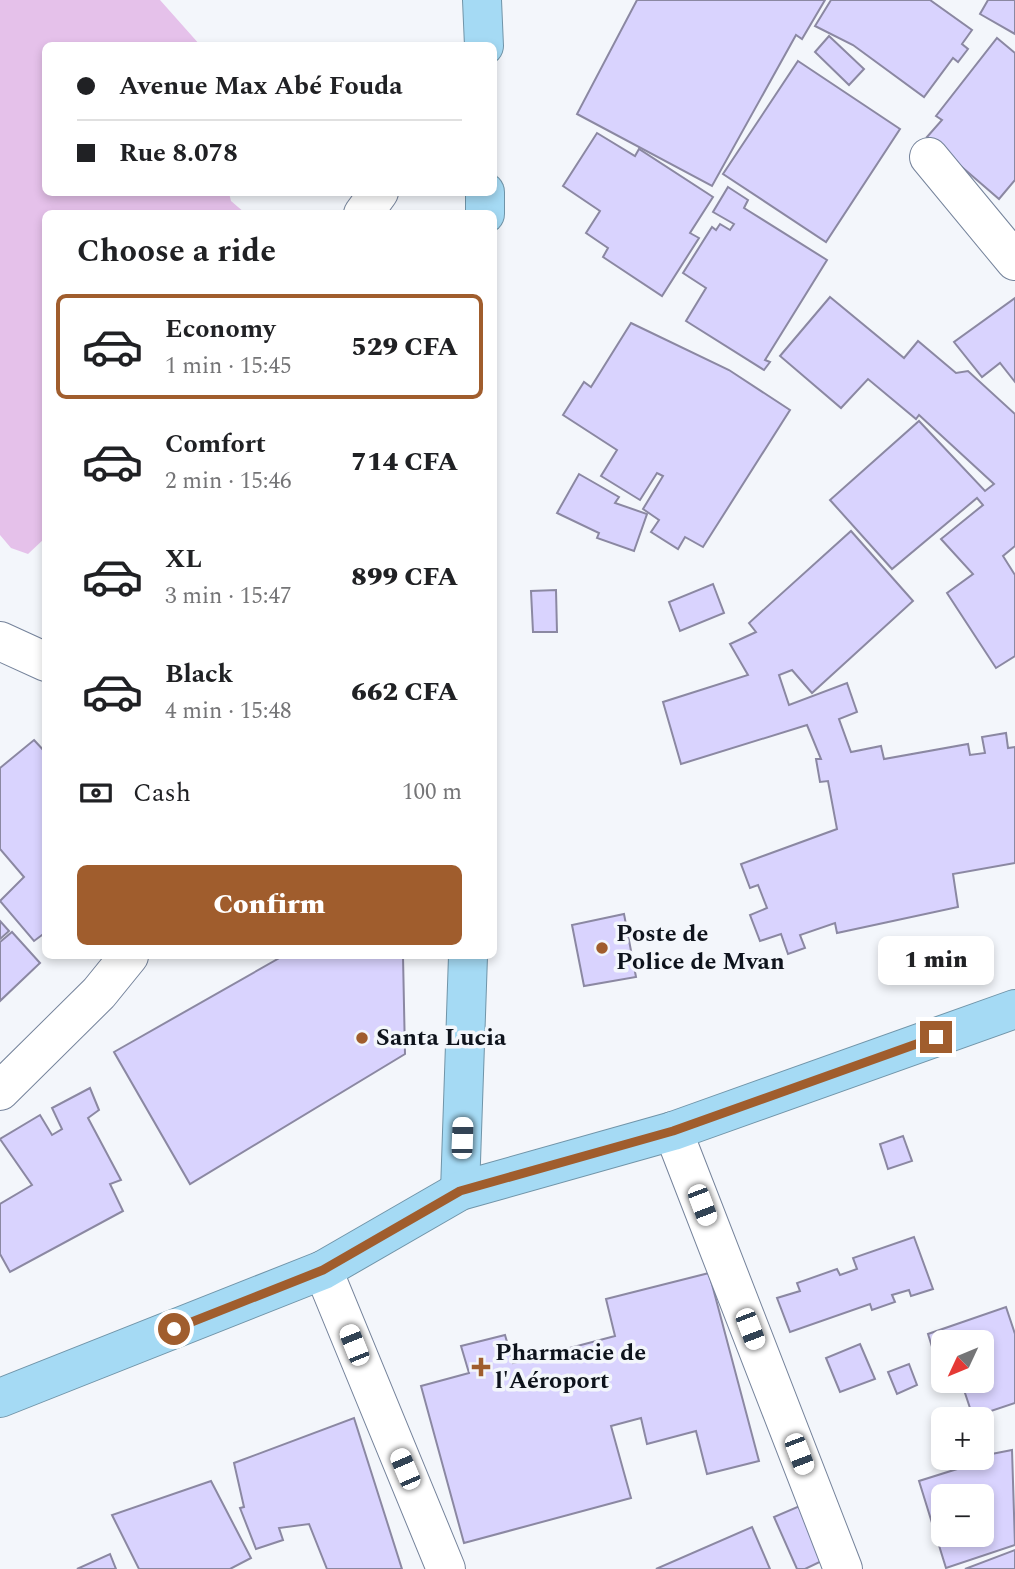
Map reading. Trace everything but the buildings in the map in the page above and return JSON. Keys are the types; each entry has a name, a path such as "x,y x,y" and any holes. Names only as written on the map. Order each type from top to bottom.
{"highway":[{"path":"482,0 484,42"},
{"path":"460,1191 468,959"},
{"path":"0,1398 323,1270 460,1191 673,1131 1015,1009"}],"street":[{"path":"484,42 504,0"},
{"path":"929,157 1015,261"},
{"path":"0,641 42,660"},
{"path":"0,1091 99,993 127,959"},
{"path":"673,1131 843,1569"},
{"path":"323,1270 446,1569"}],"shaded area":[{"path":"0,0 160,0 197,42 42,42 42,196 230,196 231,201 242,210 42,210 42,541 28,554 11,548 0,535"}],"place":[{"name":"Poste de Police de Mvan","path":"602,948"},
{"name":"Santa Lucia","path":"362,1038"},
{"name":"Pharmacie de l'Aéroport","path":"481,1367"}],"route":[{"path":"174,1329 323,1270 460,1191 673,1131 936,1037"}]}
